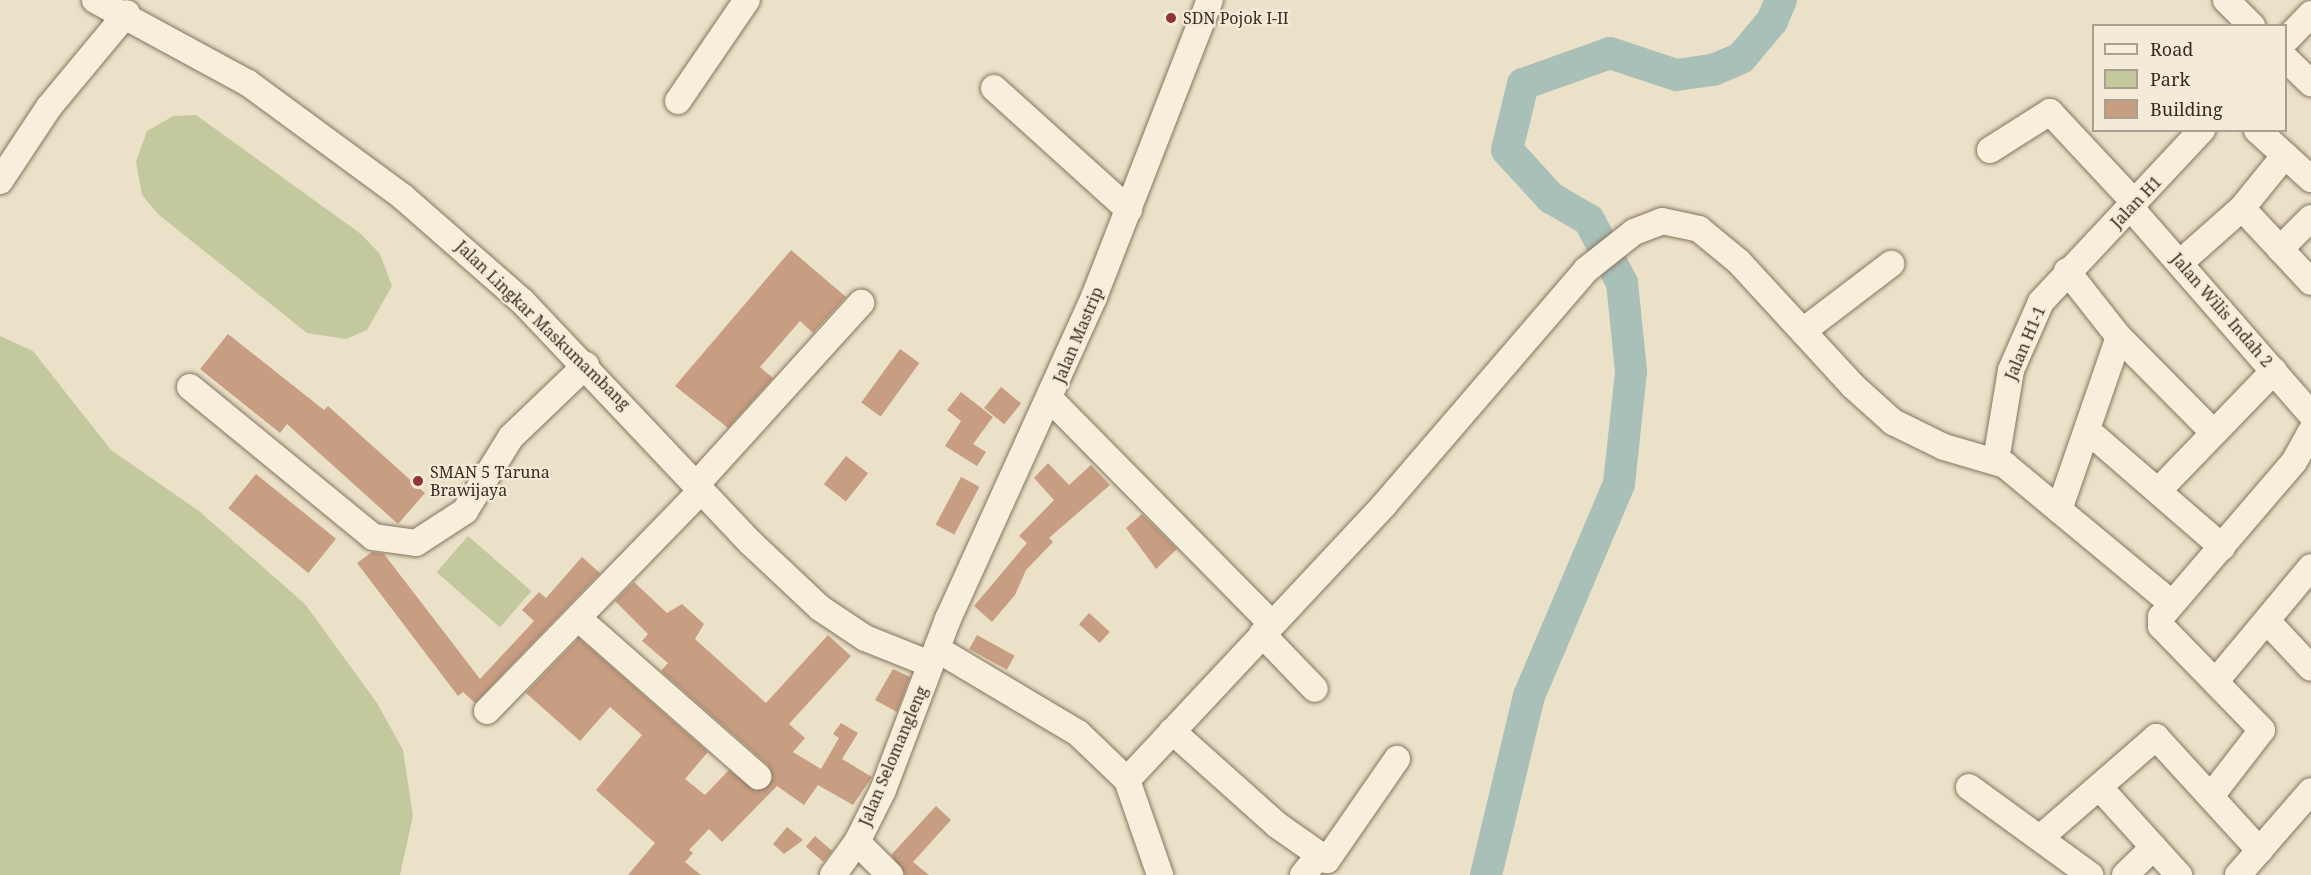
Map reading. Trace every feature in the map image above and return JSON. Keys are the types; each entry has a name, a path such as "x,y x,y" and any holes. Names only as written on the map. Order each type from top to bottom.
{"street":[{"name":"Jalan Lingkar Maskumambang","path":"95,0 127,13 248,83 403,197 470,251 586,365 699,488 820,608 875,643 933,656 1078,733 1127,780"},
{"path":"678,102 747,0"},
{"name":"Jalan Mastrip","path":"933,656 1051,400 1129,210 1210,0"},
{"path":"2226,0 2250,24"},
{"path":"0,181 49,107 127,13"},
{"path":"2287,39 2311,14"},
{"path":"2287,60 2311,83"},
{"path":"994,88 1129,210"},
{"name":"Jalan Wilis Indah 2","path":"1990,150 2050,112 2311,414"},
{"name":"Jalan H1","path":"2067,271 2133,206 2200,132"},
{"path":"2259,132 2311,179"},
{"path":"2181,262 2242,208 2285,155"},
{"path":"2242,208 2311,282"},
{"path":"2280,249 2311,218"},
{"path":"1160,875 1127,780 1384,505 1586,270 1634,232 1662,221 1699,229 1803,331 1853,386 1893,422 1958,453 1996,460 2171,603"},
{"path":"1803,331 1892,264"},
{"path":"2067,271 2118,337 2211,430"},
{"name":"Jalan H1-1","path":"1996,460 2011,370 2041,302 2067,271"},
{"path":"487,711 578,618 699,488 861,303"},
{"path":"2059,510 2118,337"},
{"path":"190,387 373,537 416,543 465,511 512,437 586,365"},
{"path":"2158,491 2211,430 2274,371"},
{"path":"1051,400 1267,629 1315,689"},
{"path":"2088,430 2222,547"},
{"path":"2211,796 2262,729 2161,626 2171,603 2294,462 2311,431"},
{"path":"2217,681 2311,567"},
{"path":"578,618 759,776"},
{"path":"2267,621 2311,668"},
{"name":"Jalan Selomangleng","path":"832,875 857,842 911,723 933,656"},
{"path":"1172,731 1311,865 1332,858 1397,759"},
{"path":"2040,838 2156,737 2260,850"},
{"path":"1970,787 2090,875"},
{"path":"2100,788 2179,875"},
{"path":"2238,875 2311,791"},
{"path":"857,842 890,875"},
{"path":"2125,875 2154,847"}],"green space":[{"path":"196,115 361,234 380,254 392,286 367,330 346,339 307,333 159,215 142,195 136,162 147,131 173,116"},
{"path":"0,336 33,351 111,450 199,511 305,604 377,703 403,750 413,816 400,875 0,875"},
{"path":"468,536 531,591 500,627 437,572"}],"building":[{"path":"791,250 846,297 813,333 800,321 760,367 773,378 728,428 675,386"},
{"path":"228,334 324,410 328,406 425,493 398,524 287,424 280,433 200,369"},
{"path":"900,349 919,363 881,417 861,402"},
{"path":"1001,387 1021,403 1004,424 984,408"},
{"path":"961,392 993,417 973,444 986,452 977,466 945,446 961,421 947,410"},
{"path":"846,456 868,473 846,502 824,484"},
{"path":"1048,463 1069,485 1091,465 1110,485 1049,538 1053,542 1026,570 1015,595 992,622 974,606 1027,543 1019,536 1054,500 1034,478"},
{"path":"256,474 336,539 308,573 228,508"},
{"path":"961,477 980,487 954,535 936,525"},
{"path":"1142,514 1177,549 1156,569 1126,528"},
{"path":"372,552 384,554 480,679 534,621 522,610 539,592 546,598 582,557 600,573 475,703 463,692 458,696 357,563"},
{"path":"634,582 667,613 682,604 704,624 695,639 766,703 828,635 851,656 789,724 805,738 793,752 821,769 839,738 833,734 841,723 858,733 842,759 872,777 853,805 818,785 804,805 777,786 722,842 709,829 689,850 693,853 685,862 701,875 628,875 655,843 596,790 642,735 610,707 580,741 526,693 579,638 708,752 685,779 705,795 729,770 756,791 773,778 768,765 661,671 668,663 642,641 648,634 615,601"},
{"path":"1089,613 1110,632 1100,643 1079,624"},
{"path":"977,635 1015,656 1007,670 969,649"},
{"path":"893,669 910,677 897,712 875,700"},
{"path":"936,806 951,820 913,862 929,875 905,875 891,855"},
{"path":"787,827 803,840 784,854 773,844"},
{"path":"815,836 832,851 823,862 806,847"}],"waterway":[{"path":"1486,875 1529,696 1619,484 1631,371 1622,283 1589,220 1551,198 1507,150 1523,84 1610,53 1676,75 1713,70 1741,58 1772,21 1781,0"}],"place":[{"name":"SDN Pojok I-II","path":"1171,18"},
{"name":"SMAN 5 Taruna Brawijaya","path":"418,481"}]}
